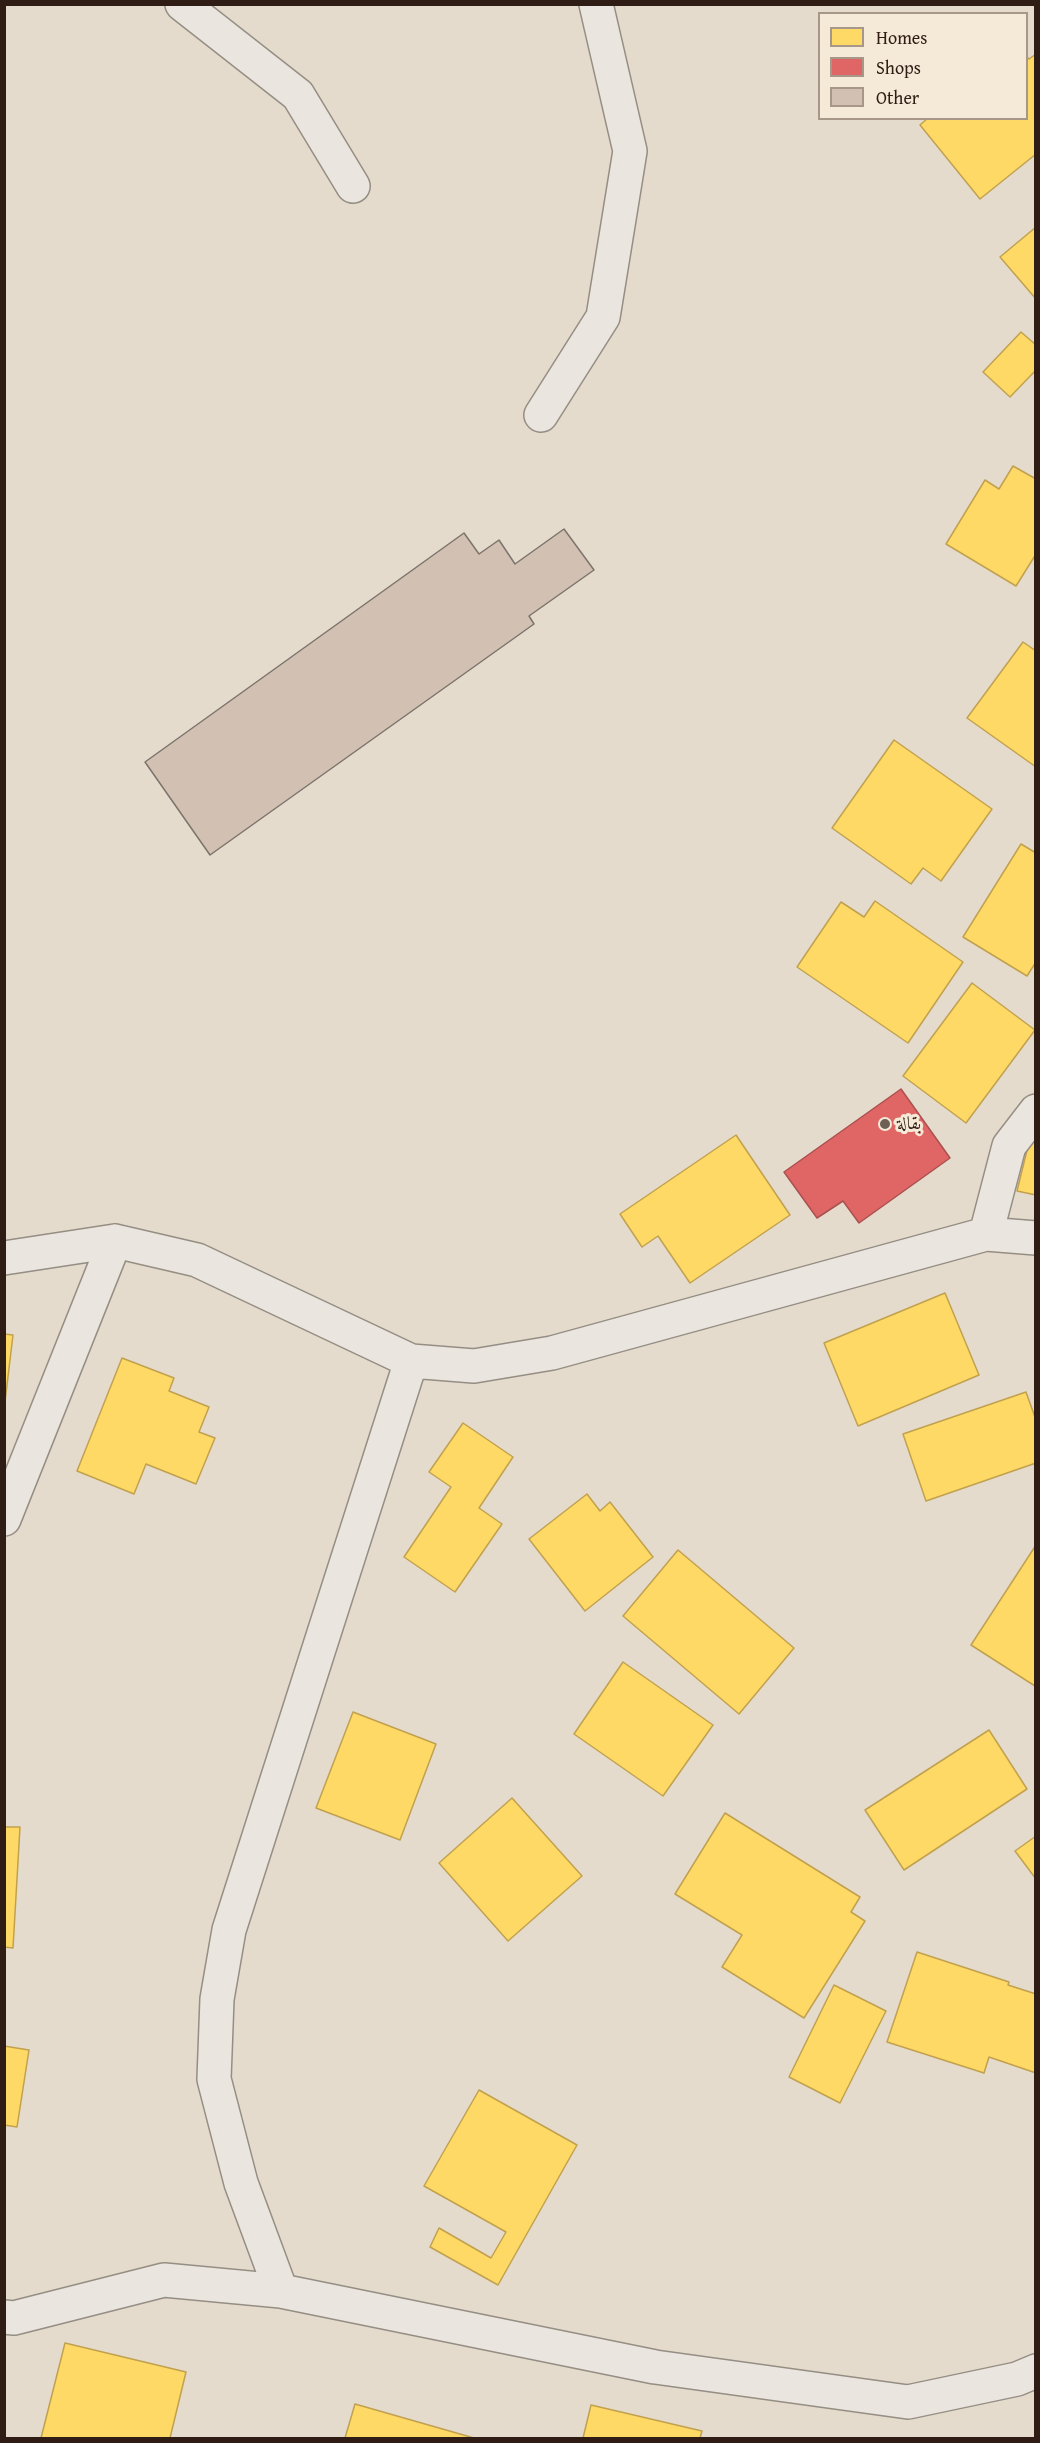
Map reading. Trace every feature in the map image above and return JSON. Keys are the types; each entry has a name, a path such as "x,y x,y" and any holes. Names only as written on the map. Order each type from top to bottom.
{"street":[{"path":"182,4 298,95 353,186"},
{"path":"542,415 603,317 630,152 596,4"},
{"path":"986,1234 1009,1146 1035,1112"},
{"path":"4,1258 115,1241 197,1260 411,1361 474,1366 552,1353 986,1234 1035,1238"},
{"path":"4,1519 115,1241"},
{"path":"281,2291 241,2183 214,2079 217,1999 229,1930 411,1361"},
{"path":"4,2317 14,2318 164,2280 281,2291 655,2367 908,2402 1017,2379 1035,2372"}],"building: Homes":[{"path":"1036,54 1036,154 980,199 920,125 926,120 1028,120 1029,59"},
{"path":"1036,227 1036,299 1000,257"},
{"path":"1021,332 1036,345 1036,370 1010,397 983,372"},
{"path":"1013,466 1036,479 1036,554 1016,586 946,544 985,480 999,489"},
{"path":"1023,642 1036,651 1036,767 967,718"},
{"path":"894,740 992,809 941,881 923,868 911,884 832,828"},
{"path":"1021,844 1036,853 1036,962 1027,976 963,937"},
{"path":"875,901 963,962 908,1043 797,967 841,902 864,917"},
{"path":"972,983 1035,1030 966,1123 903,1076"},
{"path":"1032,1130 1036,1131 1036,1195 1017,1191"},
{"path":"736,1135 790,1215 690,1283 658,1236 642,1247 620,1214"},
{"path":"945,1293 979,1375 858,1426 824,1343"},
{"path":"4,1334 13,1335 4,1410"},
{"path":"122,1358 174,1378 169,1391 209,1407 199,1432 215,1438 196,1484 146,1464 134,1494 77,1471"},
{"path":"1026,1392 1036,1420 1036,1463 926,1501 903,1434"},
{"path":"463,1423 513,1457 479,1508 502,1524 455,1592 404,1557 451,1487 429,1472"},
{"path":"587,1494 600,1511 610,1502 653,1557 585,1611 529,1539"},
{"path":"1036,1545 1036,1685 1035,1686 971,1645"},
{"path":"678,1550 794,1648 739,1714 623,1616"},
{"path":"623,1662 713,1725 663,1796 574,1734"},
{"path":"353,1712 436,1744 400,1840 316,1808"},
{"path":"989,1730 1027,1789 904,1870 865,1810"},
{"path":"512,1798 582,1876 508,1941 439,1863"},
{"path":"725,1813 860,1897 851,1912 865,1921 804,2018 722,1967 742,1935 675,1894"},
{"path":"4,1827 20,1827 13,1948 4,1947"},
{"path":"1036,1836 1036,1879 1015,1851"},
{"path":"917,1952 1009,1982 1008,1985 1036,1994 1036,2073 989,2057 984,2073 887,2042"},
{"path":"834,1985 886,2011 840,2103 789,2077"},
{"path":"4,2046 29,2050 17,2127 4,2125"},
{"path":"479,2090 577,2145 498,2285 430,2247 439,2228 491,2258 506,2232 424,2186"},
{"path":"65,2343 186,2372 170,2438 41,2438"},
{"path":"355,2404 474,2438 345,2438"},
{"path":"591,2405 702,2431 700,2438 583,2438"}],"building: Shops":[{"path":"901,1089 950,1158 859,1223 843,1201 817,1218 784,1172"}],"building: Other":[{"path":"564,529 594,570 529,616 534,624 210,855 145,762 464,533 479,554 499,540 515,564"}],"place":[{"name":"بقالة","path":"885,1124"}]}
